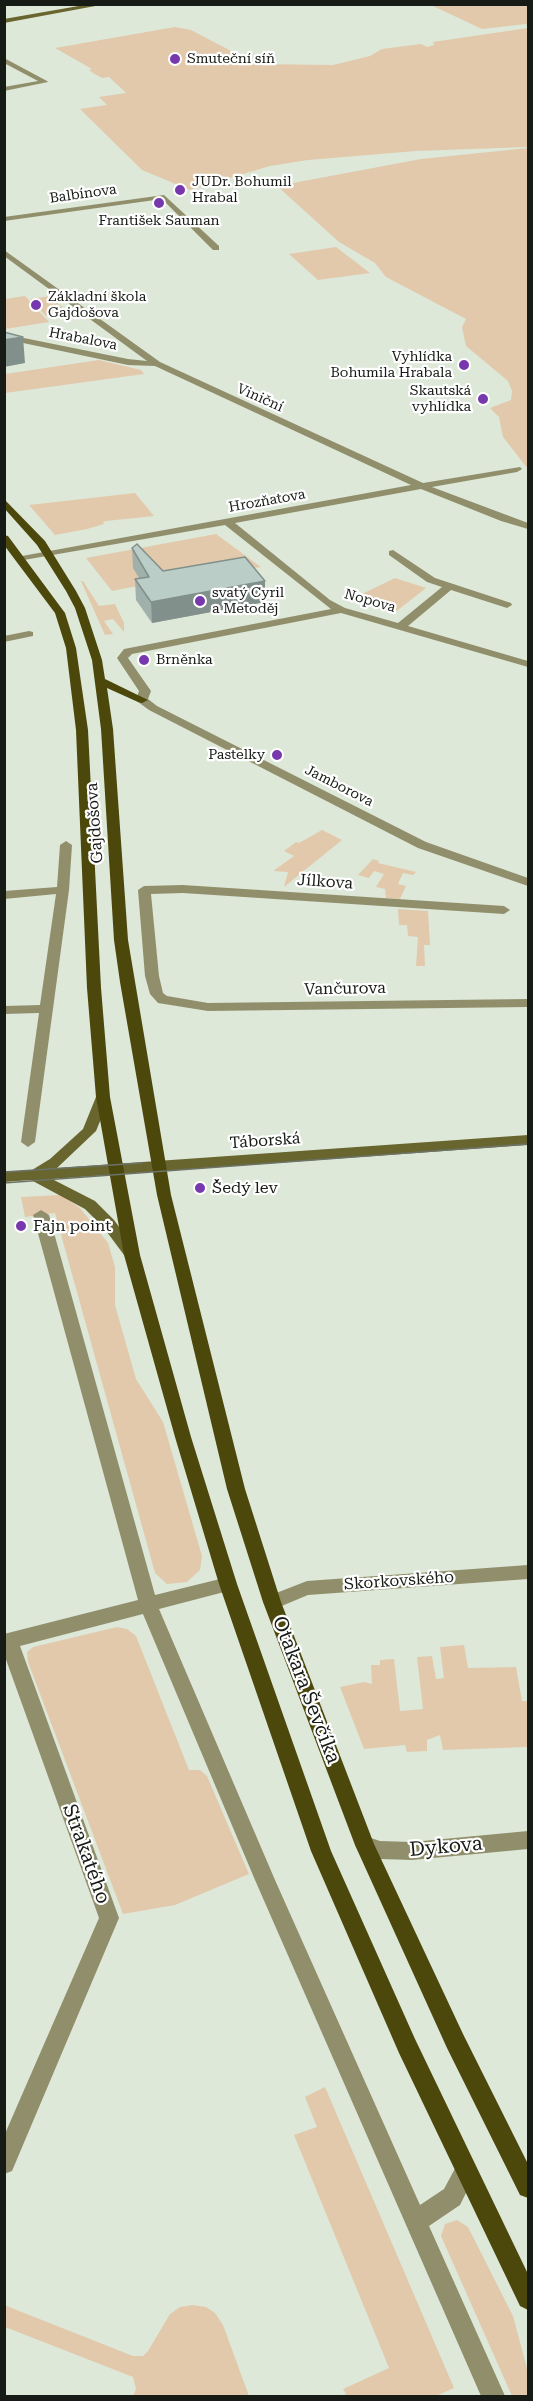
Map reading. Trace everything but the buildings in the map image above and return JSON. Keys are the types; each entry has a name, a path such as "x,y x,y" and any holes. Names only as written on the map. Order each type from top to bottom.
{"main road":[{"name":"Gajdošova","path":"4,502 49,554 80,608 101,681 107,729 121,940 159,1166"},
{"name":"Gajdošova","path":"4,538 22,559 60,613 71,648 77,681 84,769 94,988 103,1097 115,1169"},
{"path":"101,681 142,700"},
{"name":"Otakara Ševčíka","path":"159,1166 218,1422 272,1602 365,1845 455,2041 528,2187"},
{"name":"Otakara Ševčíka","path":"115,1169 132,1255 183,1437 228,1584 321,1851 466,2171 528,2298"}],"street":[{"path":"4,21 98,5"},
{"path":"4,60 45,82 4,89"},
{"name":"Balbínova","path":"4,219 164,197 216,248"},
{"name":"Viniční","path":"4,252 157,364 423,487 528,526"},
{"name":"Hrabalova","path":"4,336 128,362 157,364"},
{"name":"Hrozňatova","path":"22,559 517,469"},
{"name":"Nopova","path":"227,522 326,602 341,610 528,664"},
{"path":"393,553 431,580 507,605"},
{"path":"401,626 448,587"},
{"path":"142,700 145,691 122,658 128,651 341,610"},
{"path":"4,639 29,634"},
{"name":"Jamborova","path":"142,700 422,845 528,882"},
{"name":"Gajdošova","path":"28,1142 63,890 66,846"},
{"name":"Jílkova","path":"163,1000 157,994 152,976 144,890 183,889 504,910"},
{"path":"4,895 63,890"},
{"name":"Vančurova","path":"163,1000 208,1007 528,1003"},
{"path":"4,1010 47,1009"},
{"path":"32,1175 55,1163 89,1131 103,1097"},
{"name":"Táborská","path":"4,1177 528,1140"},
{"path":"32,1175 90,1205 109,1224 132,1255"},
{"path":"41,1215 148,1606 265,1880 493,2397"},
{"name":"Skorkovského","path":"272,1602 307,1588 528,1572"},
{"path":"7,1641 228,1584"},
{"name":"Strakatého","path":"4,2163 109,1918 7,1641"},
{"name":"Dykova","path":"365,1845 380,1850 412,1851 528,1840"},
{"path":"417,2221 452,2197 466,2171"}],"shaded area":[{"path":"411,5 528,5 528,28 526,24 482,29 433,6"},
{"path":"175,27 191,30 256,64 333,65 370,56 382,49 421,44 427,47 434,45 433,42 528,28 528,147 416,151 308,160 270,166 190,190 142,170 80,109 107,105 99,97 126,93 109,77 102,78 89,70 92,69 55,48"},
{"path":"528,148 528,469 503,437 499,417 490,408 511,400 512,391 508,381 466,346 462,327 466,319 386,277 375,263 339,242 277,186 421,159"},
{"path":"336,247 370,273 318,280 289,254"},
{"path":"25,296 49,322 5,329 5,299"},
{"path":"51,296 67,312 46,316 30,299"},
{"path":"99,360 141,370 144,374 5,393 5,374"},
{"path":"135,493 154,516 106,521 103,522 104,524 87,529 55,535 29,505"},
{"path":"216,534 261,567 197,578 194,575 112,591 86,558"},
{"path":"395,578 426,588 394,613 359,602 360,595"},
{"path":"81,581 99,606 115,604 124,623 124,632 113,619 104,621 113,634 105,635"},
{"path":"322,830 342,840 284,887 288,872 273,871 294,856 284,851 296,842 299,843"},
{"path":"373,859 379,861 378,863 416,872 413,875 403,873 398,884 406,886 400,899 386,898 385,889 376,887 384,874 374,871 369,878 358,875"},
{"path":"398,909 428,911 430,945 424,945 425,966 416,966 418,937 408,936 407,925 399,925"},
{"path":"61,1195 80,1208 108,1243 115,1267 115,1305 136,1379 163,1422 202,1556 200,1570 187,1582 167,1584 155,1573 55,1213 25,1217 21,1197"},
{"path":"117,1627 127,1629 136,1636 189,1770 200,1770 207,1776 249,1874 175,1905 123,1914 28,1662 27,1652 33,1647"},
{"path":"464,1645 468,1668 516,1667 522,1701 528,1701 528,1747 443,1750 440,1735 427,1740 427,1751 407,1752 405,1745 364,1749 340,1687 364,1682 372,1684 371,1665 380,1665 380,1660 394,1659 400,1711 423,1709 417,1657 432,1656 436,1679 444,1678 440,1647"},
{"path":"325,2087 454,2388 436,2396 341,2396 346,2394 343,2389 389,2368 294,2135 317,2127 305,2097"},
{"path":"457,2220 468,2227 513,2316 528,2372 528,2396 512,2396 441,2236 445,2224"},
{"path":"4,2305 133,2356 143,2356 148,2351 170,2314 180,2307 193,2305 206,2307 215,2313 223,2325 249,2396 133,2396 136,2389 133,2377 5,2327"}],"tram line":[{"path":"4,1183 528,1144"},
{"path":"4,1172 142,1163"}],"place":[{"name":"Smuteční síň","path":"175,59"},
{"name":"JUDr. Bohumil Hrabal","path":"180,190"},
{"name":"František Sauman","path":"159,203"},
{"name":"Základní škola Gajdošova","path":"36,305"},
{"name":"Vyhlídka Bohumila Hrabala","path":"464,365"},
{"name":"Skautská vyhlídka","path":"483,399"},
{"name":"svatý Cyril a Metoděj","path":"200,601"},
{"name":"Brněnka","path":"144,660"},
{"name":"Pastelky","path":"277,755"},
{"name":"Šedý lev","path":"200,1188"},
{"name":"Fajn point","path":"21,1226"}]}
